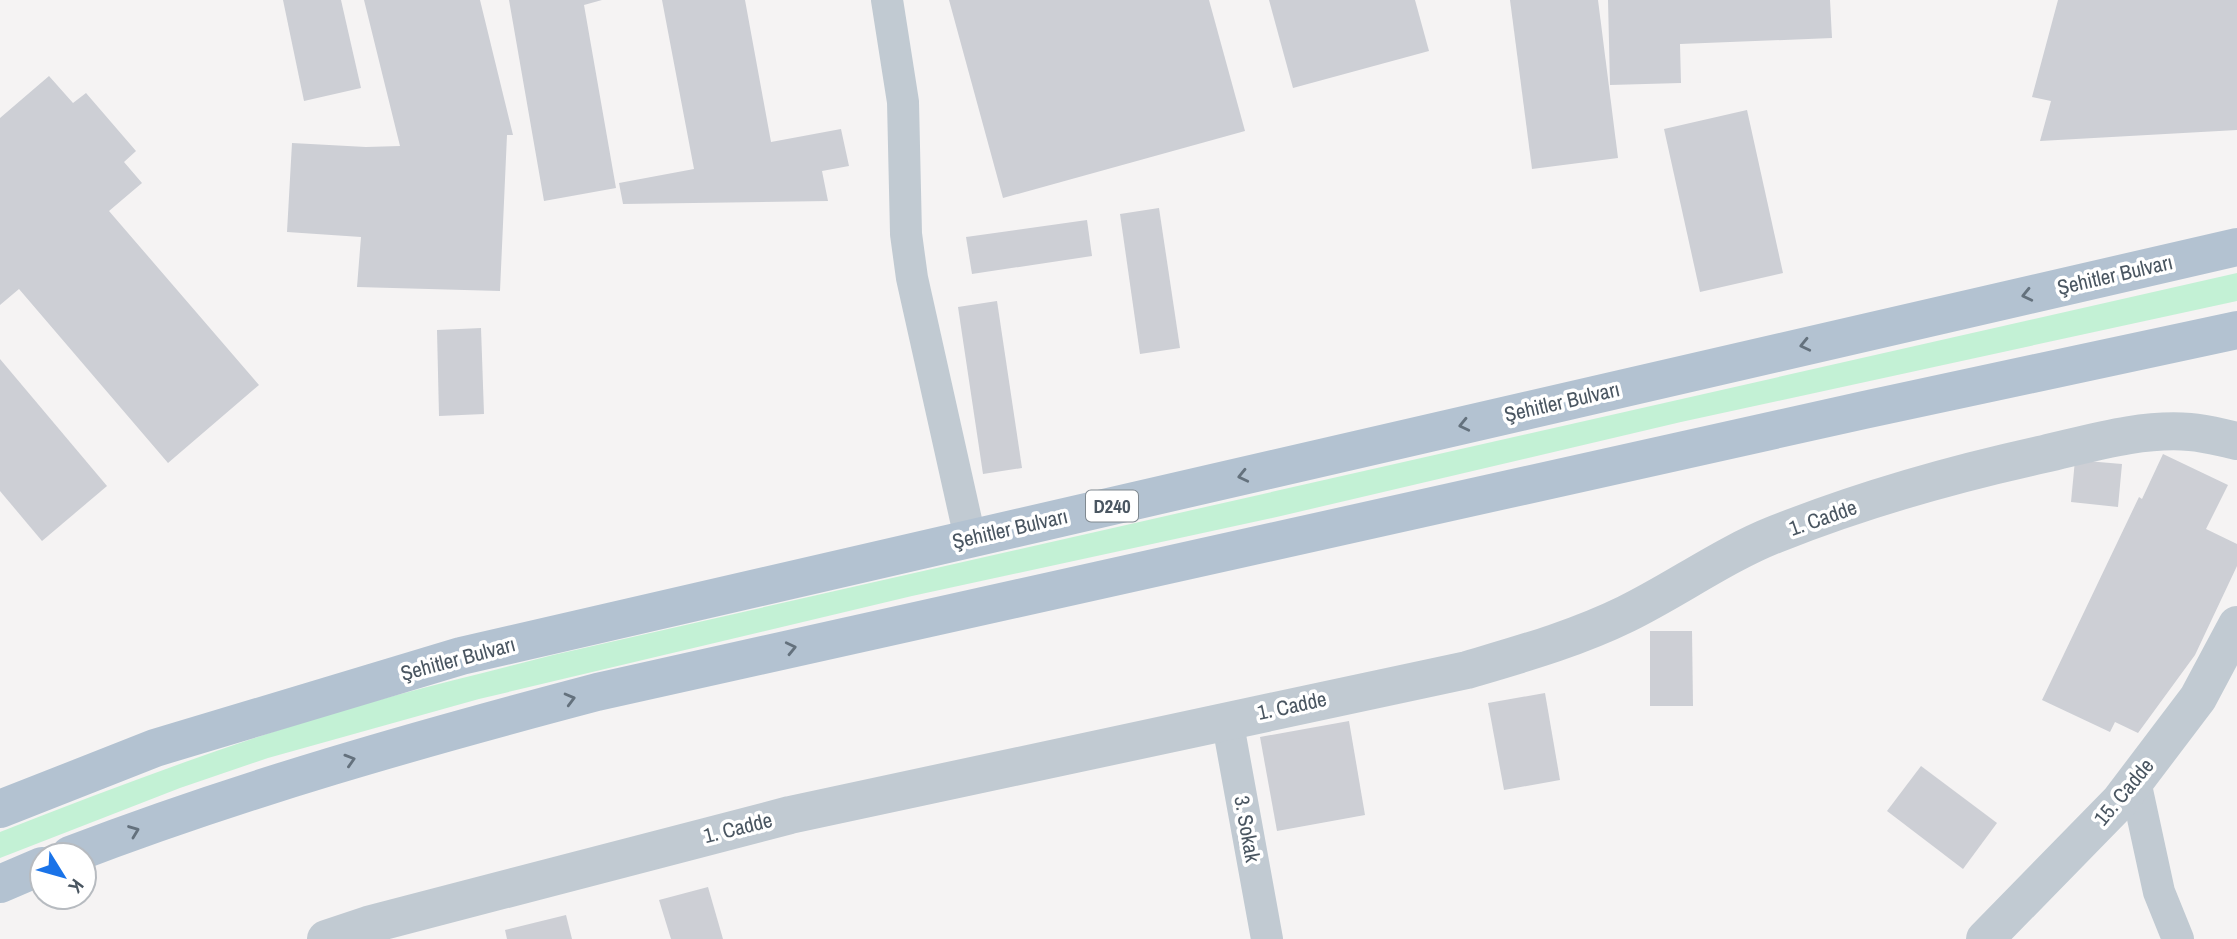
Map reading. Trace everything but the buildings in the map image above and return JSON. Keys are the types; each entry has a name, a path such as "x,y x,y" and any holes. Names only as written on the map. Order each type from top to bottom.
{"main road":[{"name":"Şehitler Bulvarı","path":"0,809 155,748 461,656 2237,247"},
{"path":"98,844 155,822 261,787 597,692 1864,410 2237,330"},
{"path":"0,884 28,872"}],"street":[{"path":"887,0 903,102 906,233 912,278 970,538"},
{"name":"1. Cadde","path":"326,939 368,925 790,815 1227,719 1467,670 1582,635 1775,534 1850,508 2008,462 2155,431 2192,432 2237,441"},
{"name":"15. Cadde","path":"1985,939 2120,801 2198,698 2237,625"},
{"name":"3. Sokak","path":"1227,719 1267,939"},
{"path":"2135,782 2160,892 2178,939"}],"green space":[{"path":"2237,273 2237,301 1681,422 1281,516 912,596 479,699 268,758 180,788 44,841 28,841 28,847 0,858 0,832 142,778 318,717 553,655"}]}
